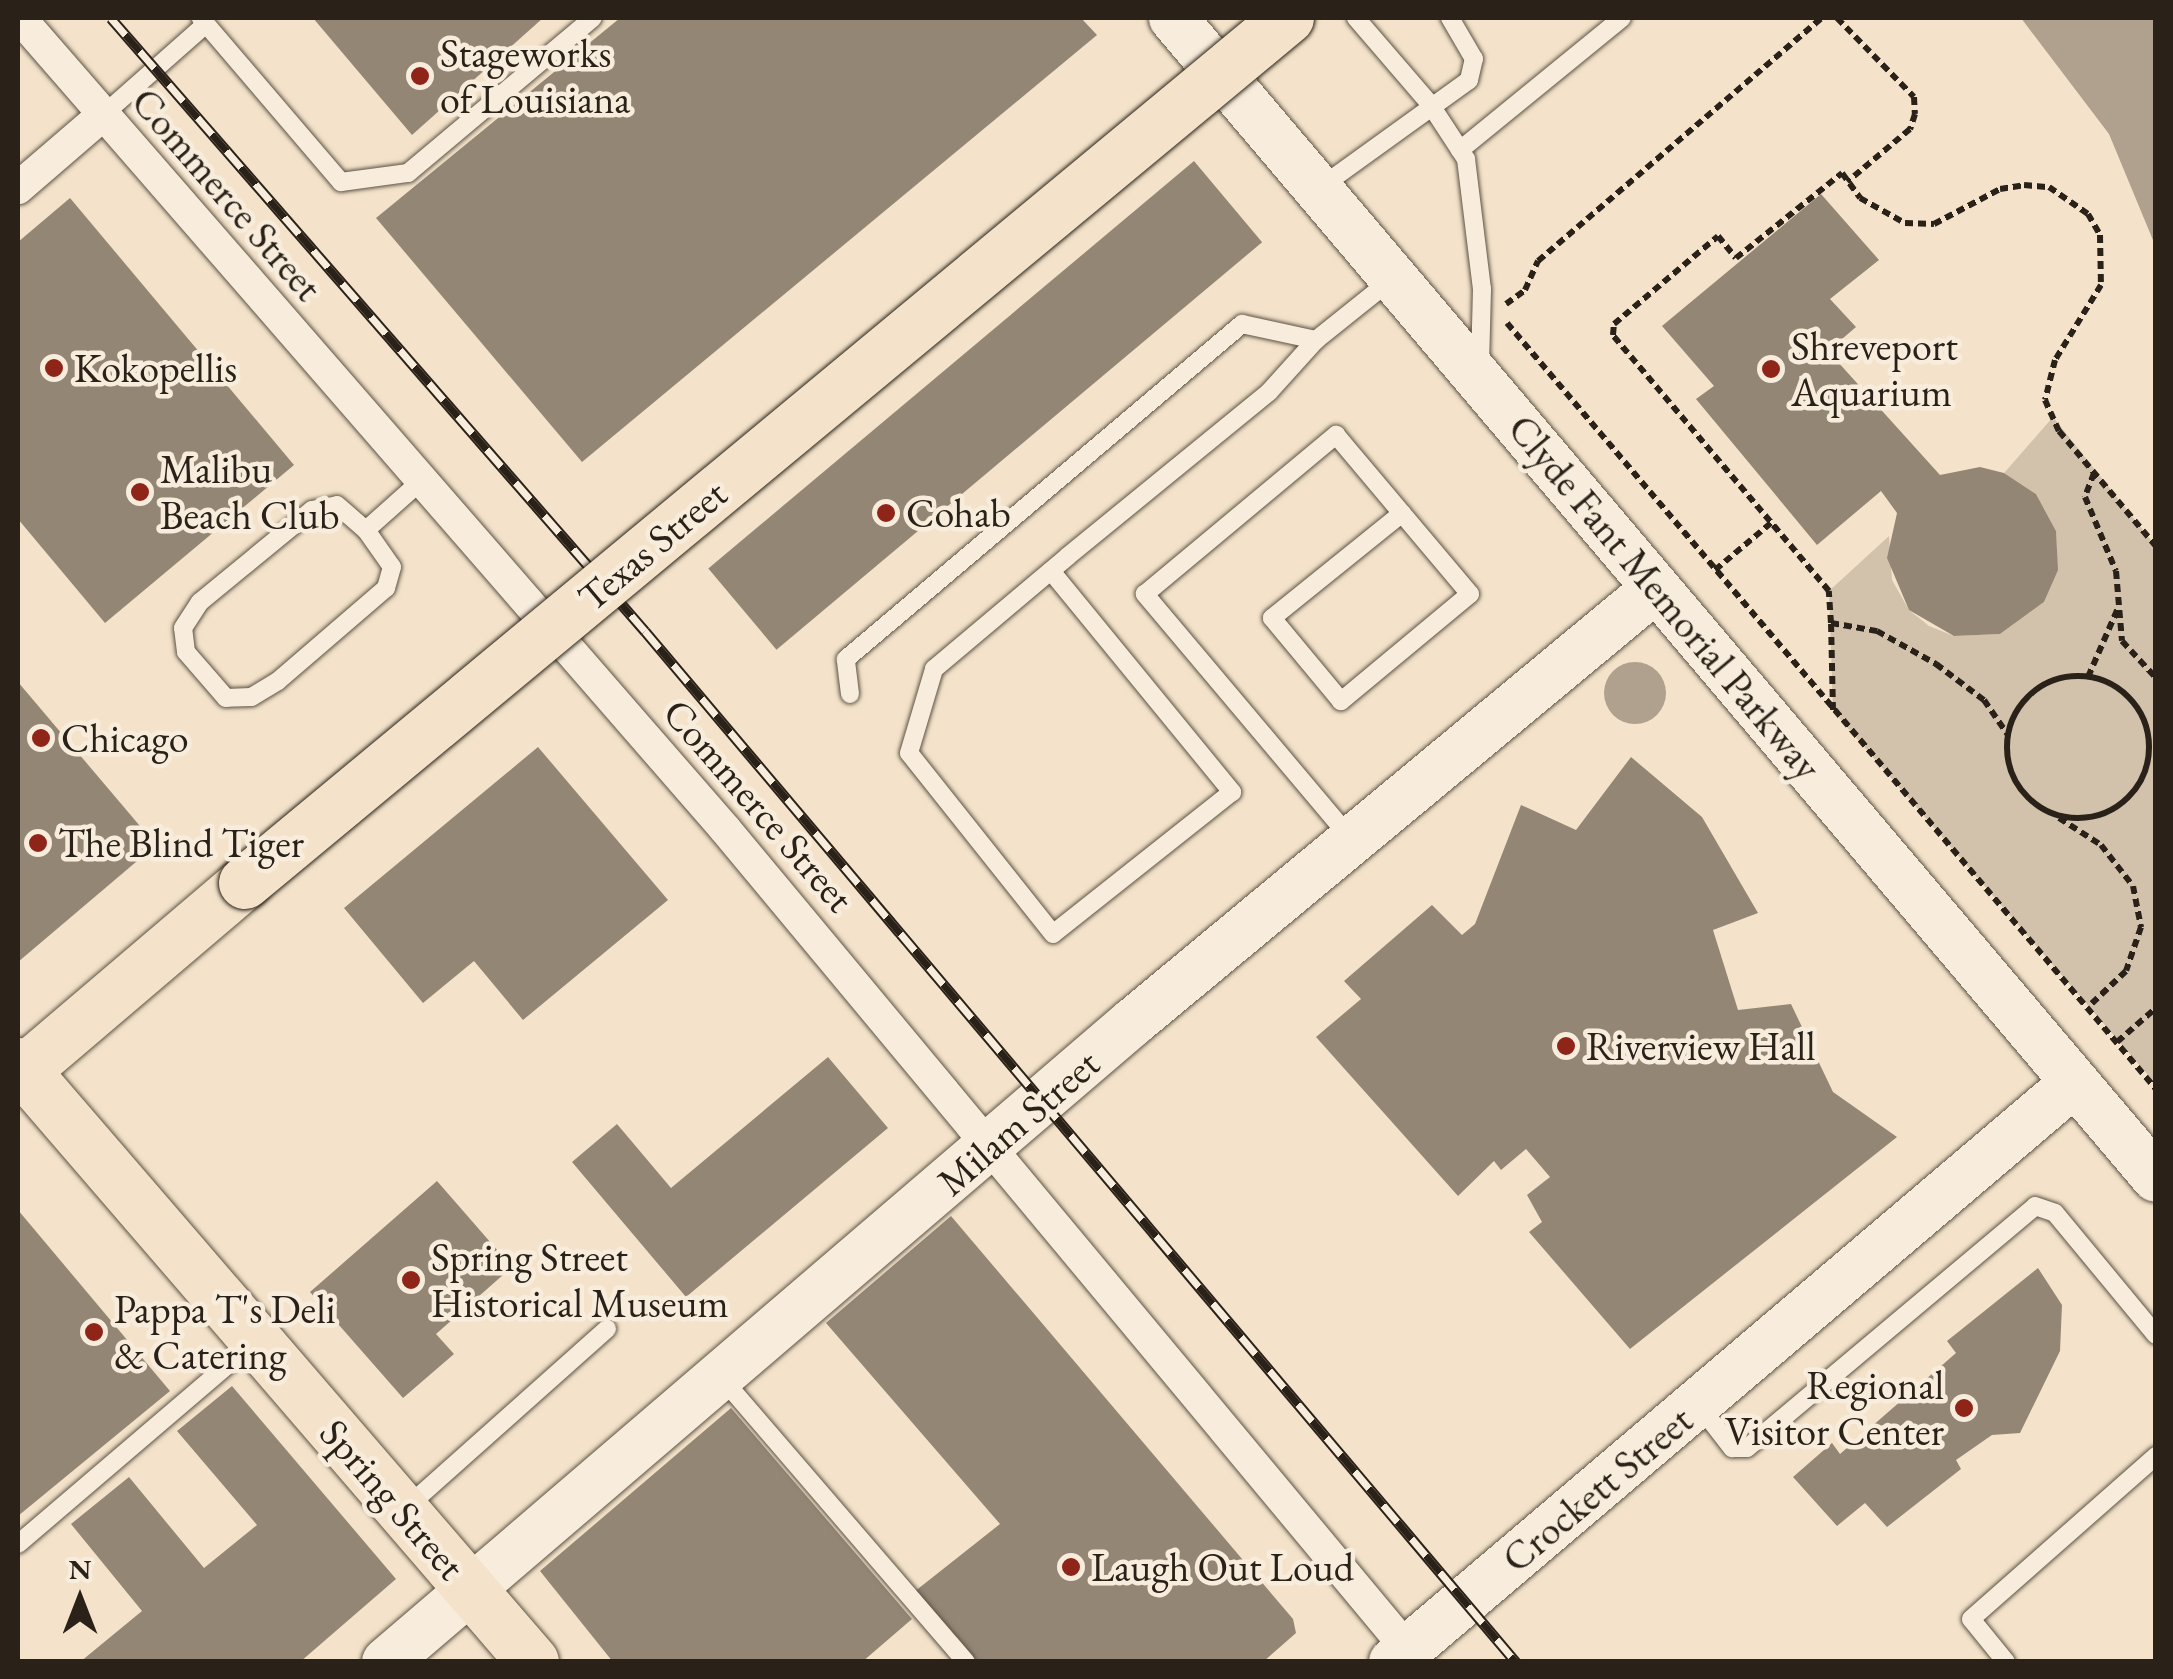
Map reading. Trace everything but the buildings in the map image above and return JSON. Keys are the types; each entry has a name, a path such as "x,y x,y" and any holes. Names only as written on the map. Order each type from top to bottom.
{"main road":[{"name":"Texas Street","path":"20,1070 1288,18"},
{"name":"Spring Street","path":"20,1070 533,1662"}],"street":[{"name":"Commerce Street","path":"20,18 992,1147 1406,1658"},
{"name":"Clyde Fant Memorial Parkway","path":"1172,18 1480,374 1655,589 2156,1178"},
{"path":"18,188 103,114"},
{"name":"Milam Street","path":"386,1662 1352,840 1655,589"},
{"name":"Crockett Street","path":"1406,1658 2074,1082"}],"lane":[{"path":"103,114 203,21 341,182 408,173 593,18"},
{"path":"1356,18 1430,104 1460,150 1477,214 1480,374"},
{"path":"1318,190 1476,69 1450,18"},
{"path":"1460,150 1622,18"},
{"path":"1051,571 1232,792 1053,934 909,752 934,669 1051,571 1269,392 1316,340 1395,277"},
{"path":"850,694 846,659 1242,324 1316,340"},
{"path":"1352,840 1145,594 1336,436 1402,513 1470,594 1341,701 1272,618 1402,513"},
{"path":"366,530 421,481"},
{"path":"337,505 366,530 392,567 386,588 278,681 251,697 226,698 186,652 183,628 200,602 312,510 337,505"},
{"path":"1698,1404 1732,1448 1747,1448 2035,1206 2056,1213 2156,1335"},
{"path":"403,1510 607,1329"},
{"path":"18,1544 256,1340"},
{"path":"720,1375 966,1662"},
{"path":"2006,1662 1971,1619 2156,1456"}],"path":[{"path":"1822,18 1538,260 1525,290 1497,312 2156,1089"},
{"path":"1837,18 1914,98 1915,114 1910,129 1847,182"},
{"path":"1834,711 1829,591 1616,345 1614,324 1718,236 1736,258 1842,174 1878,212 1905,223 1934,224 2000,190 2024,184 2049,187 2088,214 2102,248 2101,284 2056,360 2045,400 2058,431 2156,546"},
{"path":"2094,473 2084,497 2108,543 2122,641 2156,678"},
{"path":"1715,570 1770,523"},
{"path":"2088,676 2119,606"},
{"path":"1832,623 1877,631 1936,664 1984,700 2008,735 2012,775 2022,792 2101,844 2134,886 2141,928 2126,971 2088,1007"},
{"path":"2008,735 2034,691 2068,676 2088,676 2120,691 2144,718 2148,764 2122,804 2101,815 2054,815"},
{"path":"2117,1042 2156,1008"}],"shaded area":[{"path":"2021,18 2155,18 2155,245 2109,134"},
{"path":"2053,417 2155,545 2155,1083 1833,711 1829,591 1889,536 1892,580 1909,610 1929,626 1954,636 2000,634 2044,602 2057,570 2056,531 2036,494 2004,473"},
{"path":"1635,662 1657,671 1666,693 1657,715 1635,724 1613,715 1604,693 1613,671"}],"railway":[{"path":"111,18 645,631 1516,1662"}],"place":[{"name":"Stageworks of Louisiana","path":"420,76"},
{"name":"Kokopellis","path":"54,368"},
{"name":"Shreveport Aquarium","path":"1771,369"},
{"name":"Malibu Beach Club","path":"140,492"},
{"name":"Cohab","path":"886,513"},
{"name":"Chicago","path":"41,738"},
{"name":"The Blind Tiger","path":"38,843"},
{"name":"Riverview Hall","path":"1566,1046"},
{"name":"Spring Street Historical Museum","path":"411,1280"},
{"name":"Pappa T's Deli & Catering","path":"94,1332"},
{"name":"Regional Visitor Center","path":"1964,1408"},
{"name":"Laugh Out Loud","path":"1071,1567"}]}
